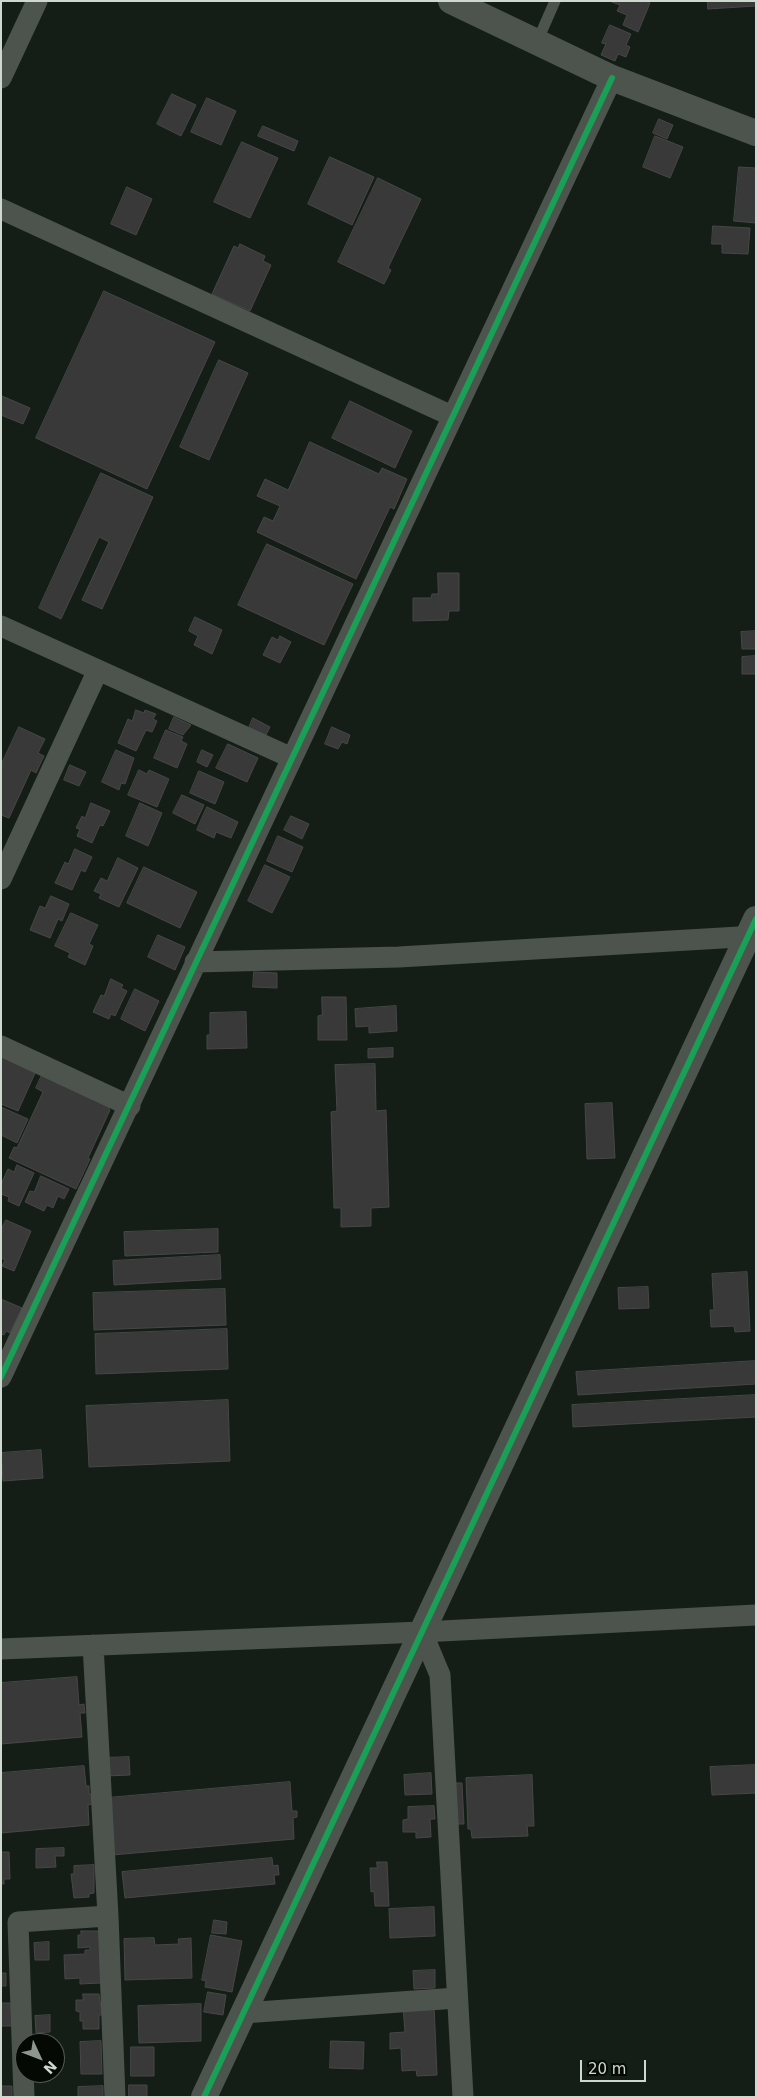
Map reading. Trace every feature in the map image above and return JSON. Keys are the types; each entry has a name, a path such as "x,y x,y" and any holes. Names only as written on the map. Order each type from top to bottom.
{"street":[{"path":"1,78 37,1"},
{"path":"451,1 612,78 756,133"},
{"path":"1,1376 130,1106 612,78"},
{"path":"1,209 452,416"},
{"path":"1,626 292,758"},
{"path":"1,878 98,670"},
{"path":"196,962 399,957 753,931 204,2097"},
{"path":"1,1046 130,1106"},
{"path":"1,1649 422,1632 756,1615"},
{"path":"422,1632 440,1675 463,2097"},
{"path":"93,1645 116,2097"},
{"path":"24,2097 18,1922 108,1916"},
{"path":"243,2013 457,1998"}],"lane":[{"path":"536,42 555,1"}],"building":[{"path":"645,1 650,3 638,32 623,25 627,15 617,11 620,5 612,2"},
{"path":"708,1 756,1 756,6 708,9"},
{"path":"610,25 631,34 626,45 630,47 626,57 618,54 615,61 601,55 606,44 602,43"},
{"path":"172,94 196,105 181,136 157,124"},
{"path":"207,98 236,111 221,145 191,132"},
{"path":"659,119 673,125 667,139 653,133"},
{"path":"263,126 298,141 294,151 258,136"},
{"path":"655,136 683,147 670,178 643,167"},
{"path":"242,142 278,158 250,218 214,202"},
{"path":"330,157 374,177 352,225 308,204"},
{"path":"739,167 756,168 756,223 734,221"},
{"path":"378,178 421,199 388,268 391,270 384,284 338,262"},
{"path":"127,187 152,199 136,235 111,224"},
{"path":"713,226 750,228 748,254 722,253 722,244 712,244"},
{"path":"240,244 265,256 263,261 271,265 250,311 212,294 234,246 238,248"},
{"path":"104,291 215,342 147,489 36,438"},
{"path":"219,360 248,373 209,460 180,447"},
{"path":"2,396 30,408 23,424 1,415"},
{"path":"350,401 412,431 395,468 332,438"},
{"path":"310,442 379,474 382,468 407,479 394,509 390,507 356,579 257,532 264,517 273,521 280,506 257,496 265,479 288,490"},
{"path":"101,473 153,497 102,609 82,600 109,542 99,537 61,619 39,608"},
{"path":"267,544 353,584 324,645 238,605"},
{"path":"438,573 459,573 459,611 449,611 448,620 413,621 413,598 431,598 432,594 438,594"},
{"path":"195,617 222,630 212,654 194,645 198,636 189,631"},
{"path":"756,631 756,649 742,649 741,632"},
{"path":"280,636 291,642 280,663 263,655 272,637 278,640"},
{"path":"756,656 756,674 742,674 742,657"},
{"path":"136,710 144,713 145,710 156,714 153,719 157,721 152,732 146,730 136,751 118,743 128,719 132,721"},
{"path":"174,717 191,725 183,735 169,729"},
{"path":"253,718 270,727 266,735 249,728"},
{"path":"19,727 45,739 38,753 44,756 36,773 31,770 9,818 1,815 1,765"},
{"path":"332,727 350,735 347,744 342,742 338,749 325,744"},
{"path":"166,730 183,737 181,741 187,744 177,768 154,758"},
{"path":"228,744 258,758 247,782 216,768"},
{"path":"116,750 134,758 125,784 121,783 119,790 102,782"},
{"path":"202,750 213,755 207,767 197,762"},
{"path":"70,765 86,772 79,786 64,780"},
{"path":"139,770 147,774 149,770 169,779 157,807 128,795"},
{"path":"199,771 224,782 215,804 190,793"},
{"path":"182,795 204,805 195,824 173,813"},
{"path":"91,803 110,811 103,826 100,825 92,843 77,836 80,829 76,828 82,816 85,818"},
{"path":"140,803 162,813 148,846 126,836"},
{"path":"207,807 238,822 231,838 216,832 214,838 197,830"},
{"path":"291,816 309,824 302,839 284,830"},
{"path":"278,836 303,847 292,872 267,861"},
{"path":"75,849 92,857 85,872 81,870 72,890 55,883 65,862 68,864"},
{"path":"118,858 138,868 119,907 99,898 101,894 94,891 101,878 107,881"},
{"path":"265,865 290,877 272,913 248,901"},
{"path":"144,867 197,892 180,928 127,903"},
{"path":"51,896 69,904 62,921 58,919 50,938 30,930 40,906 45,908"},
{"path":"71,913 98,925 89,944 93,946 85,965 68,957 70,953 55,946"},
{"path":"158,935 185,947 175,970 148,957"},
{"path":"254,972 277,973 277,988 253,987"},
{"path":"111,979 123,985 121,988 127,991 115,1016 111,1014 109,1019 93,1012 101,995 104,996"},
{"path":"135,989 159,1001 145,1031 121,1019"},
{"path":"322,997 346,997 347,1040 318,1040 318,1016 322,1015"},
{"path":"396,1006 397,1031 369,1033 369,1026 356,1027 355,1009"},
{"path":"246,1012 247,1048 207,1049 207,1035 210,1035 210,1013"},
{"path":"393,1048 393,1057 368,1058 368,1049"},
{"path":"3,1056 36,1071 18,1111 1,1104 1,1060"},
{"path":"375,1064 376,1111 386,1110 389,1207 371,1208 371,1226 341,1227 341,1208 334,1208 331,1112 337,1111 335,1065"},
{"path":"43,1073 106,1103 110,1110 76,1189 9,1158 14,1147 17,1148 43,1092 36,1088"},
{"path":"612,1103 615,1158 587,1159 585,1104"},
{"path":"1,1107 28,1119 17,1143 1,1135"},
{"path":"17,1165 34,1173 19,1206 8,1201 9,1197 1,1194 1,1184 8,1169 14,1172"},
{"path":"41,1176 69,1189 64,1199 58,1196 53,1208 47,1205 44,1211 25,1202 30,1191 34,1192"},
{"path":"6,1220 31,1231 14,1271 2,1266 5,1260 1,1258 1,1230"},
{"path":"218,1229 218,1252 125,1256 124,1232"},
{"path":"220,1255 221,1279 114,1285 113,1261"},
{"path":"747,1272 750,1331 735,1332 734,1326 711,1327 710,1310 714,1310 712,1274"},
{"path":"648,1287 649,1308 619,1309 618,1288"},
{"path":"225,1289 226,1325 94,1330 93,1293"},
{"path":"1,1299 22,1308 10,1333 6,1331 4,1335 1,1334"},
{"path":"227,1329 228,1369 96,1374 95,1334"},
{"path":"756,1361 756,1384 578,1395 576,1372"},
{"path":"756,1395 756,1417 573,1427 572,1405"},
{"path":"228,1400 230,1461 89,1467 86,1406"},
{"path":"41,1450 43,1478 3,1481 1,1453"},
{"path":"77,1677 79,1705 84,1704 85,1713 80,1713 82,1737 1,1744 1,1683"},
{"path":"129,1757 130,1775 105,1776 104,1758"},
{"path":"756,1765 756,1793 712,1795 710,1767"},
{"path":"84,1766 86,1786 89,1786 89,1794 92,1794 93,1804 88,1805 89,1825 1,1833 1,1773"},
{"path":"431,1773 432,1794 405,1795 404,1775"},
{"path":"532,1775 534,1826 527,1826 528,1836 472,1838 471,1829 468,1829 466,1778"},
{"path":"290,1782 292,1811 297,1811 297,1817 293,1818 294,1839 112,1855 107,1798"},
{"path":"453,1783 462,1783 464,1824 455,1824"},
{"path":"434,1806 435,1819 430,1819 431,1837 416,1838 416,1832 403,1832 403,1820 408,1819 408,1807"},
{"path":"64,1848 64,1856 55,1856 56,1867 36,1868 36,1849"},
{"path":"1,1852 9,1852 10,1879 4,1879 4,1884 1,1884"},
{"path":"272,1858 273,1866 278,1865 279,1875 274,1875 275,1884 125,1898 122,1872"},
{"path":"377,1862 387,1862 389,1906 375,1906 374,1891 371,1892 370,1868 377,1868"},
{"path":"94,1865 94,1893 89,1894 89,1897 74,1898 71,1874 74,1874 74,1866"},
{"path":"434,1907 435,1936 390,1938 389,1909"},
{"path":"214,1920 227,1922 226,1934 212,1933"},
{"path":"81,1931 99,1931 101,1983 80,1984 80,1978 65,1979 64,1955 85,1954 85,1950 90,1950 90,1947 78,1948 78,1935 81,1935"},
{"path":"211,1935 242,1941 232,1992 205,1987 206,1981 202,1980"},
{"path":"154,1938 155,1945 179,1944 178,1939 191,1938 192,1978 125,1980 124,1939"},
{"path":"49,1942 49,1960 35,1960 34,1943"},
{"path":"435,1970 435,1988 414,1989 413,1971"},
{"path":"1,1973 6,1973 6,1986 1,1986"},
{"path":"208,1992 226,1995 223,2015 204,2012"},
{"path":"83,1994 99,1994 102,2015 99,2015 99,2029 83,2029 83,2021 80,2021 80,2012 76,2011 76,2000 83,2000"},
{"path":"1,2003 11,2003 12,2026 1,2026"},
{"path":"201,2004 201,2041 139,2043 138,2006"},
{"path":"434,2005 437,2075 417,2076 416,2070 402,2071 401,2048 390,2049 390,2033 405,2032 403,2007"},
{"path":"50,2015 50,2032 36,2033 35,2016"},
{"path":"101,2041 102,2074 81,2074 80,2042"},
{"path":"331,2041 364,2042 363,2069 330,2068"},
{"path":"131,2047 154,2047 154,2076 131,2076"},
{"path":"129,2085 147,2085 147,2097 129,2097"},
{"path":"1,2086 12,2086 12,2097 1,2097"},
{"path":"103,2086 103,2097 78,2097 78,2087"}],"cycle path":[{"path":"1,1377 612,78"},
{"path":"204,2097 756,919"}]}
